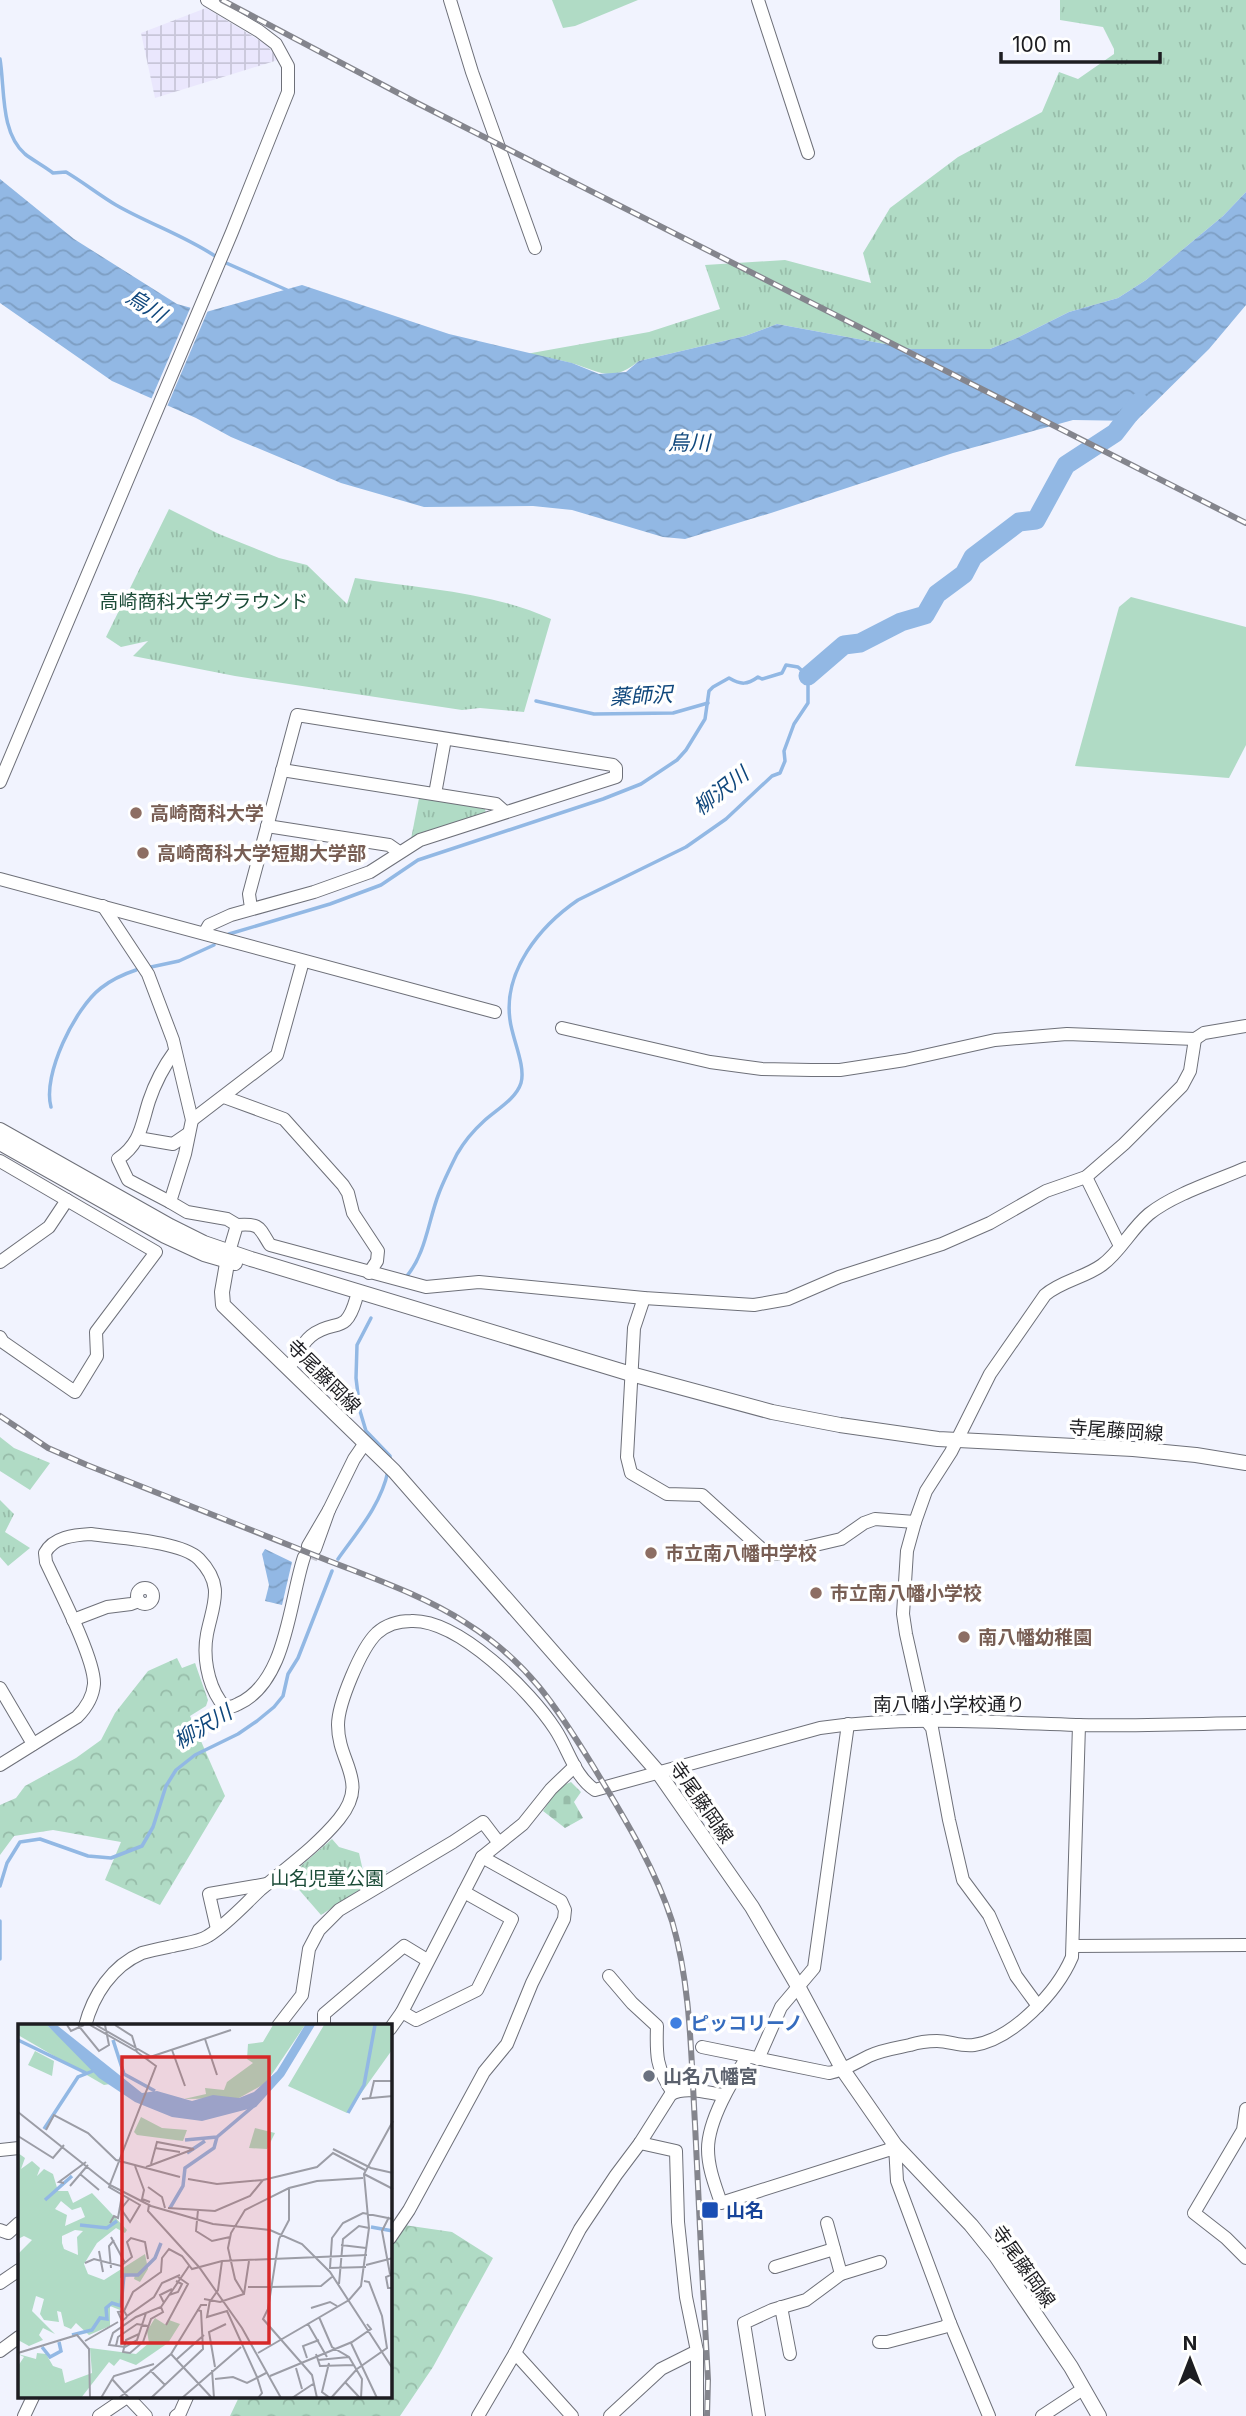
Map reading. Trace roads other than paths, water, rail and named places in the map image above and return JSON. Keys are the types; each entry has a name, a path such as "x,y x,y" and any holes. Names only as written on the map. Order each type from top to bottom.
{"main road":[{"name":"寺尾藤岡線","path":"0,1130 228,1256 356,1299 413,1308"},
{"name":"寺尾藤岡線","path":"0,1143 164,1236 204,1254 228,1256 772,1412 840,1425 957,1440 1133,1448 1196,1454 1246,1463"},
{"name":"寺尾藤岡線","path":"228,1256 222,1292 223,1305 388,1466 658,1772 752,1907 843,2070 895,2145 971,2225 996,2256 1071,2367 1099,2416"}],"street":[{"path":"450,0 472,72 535,248"},
{"path":"758,0 808,153"},
{"path":"0,782 285,101 289,73 280,49 269,37 217,2"},
{"path":"205,932 214,922 251,908 314,892 370,872 420,840 616,776 616,768 613,765 297,715 249,894 251,908"},
{"path":"435,794 445,739"},
{"path":"282,770 496,804 505,812"},
{"path":"268,826 389,845 399,852"},
{"path":"0,878 495,1012"},
{"path":"103,906 148,975 175,1051 191,1126 170,1202"},
{"path":"138,1138 173,1144 277,1055 303,961"},
{"path":"562,1028 710,1062 762,1069 840,1070 905,1060 995,1040 1067,1034 1195,1039 1204,1033 1246,1027"},
{"path":"175,1051 158,1078 138,1138 131,1150 118,1159 128,1180 187,1212 227,1219 237,1225 255,1225 262,1229 270,1245 425,1287 480,1282 645,1298 754,1304 788,1298 839,1277 942,1244 990,1223 1046,1191 1086,1177 1125,1144 1182,1086 1190,1071 1195,1039"},
{"path":"225,1097 284,1119 343,1185 353,1213 378,1251 377,1261 369,1273"},
{"path":"0,1337 3,1342 75,1392 97,1356 96,1332 156,1252 68,1200 1,1165"},
{"path":"1038,2006 1016,1976 989,1915 963,1880 948,1820 932,1728 925,1720 903,1614 907,1551 926,1490 957,1440 990,1374 1045,1295 1053,1288 1100,1267 1149,1215 1164,1205 1246,1168"},
{"path":"1086,1177 1120,1246"},
{"path":"0,1262 49,1227 68,1200"},
{"path":"228,1256 237,1225"},
{"path":"645,1298 634,1328 627,1457 632,1473 667,1494 702,1495 765,1552 777,1554 841,1539 864,1523 875,1519 915,1522"},
{"path":"289,1368 303,1343 313,1334 346,1322 356,1299"},
{"path":"0,1765 78,1717 86,1708 92,1694 94,1681 91,1668 73,1620 46,1562 45,1553 53,1542 91,1534 190,1551 200,1560 215,1589 215,1608 206,1639 206,1661 214,1692 221,1703 227,1707 235,1706 248,1698 271,1672 280,1652 294,1597 310,1553 354,1459 365,1443"},
{"path":"73,1620 107,1607 139,1601"},
{"path":"86,2024 100,1989 123,1965 142,1954 206,1937 337,1822 352,1798 354,1781 340,1740 339,1713 342,1699 367,1646 376,1634 406,1621 426,1622 459,1637 516,1680 536,1701 568,1749 575,1766 551,1789 523,1824 482,1857 402,2012 392,2026"},
{"path":"0,1688 33,1744"},
{"name":"南八幡小学校通り","path":"575,1766 580,1779 595,1790 820,1728 848,1724 925,1720 1079,1725 1246,1723"},
{"path":"848,1724 814,1968 781,2007 752,2058 724,2095 709,2138 710,2168 721,2203 888,2150 895,2145"},
{"path":"702,2047 829,2073 843,2070 881,2051 921,2042 974,2045 983,2043 1004,2034 1038,2006 1065,1973 1072,1957 1079,1725"},
{"path":"280,2024 302,1995 309,1949 319,1930 483,1822 499,1843"},
{"path":"392,2235 409,2210 484,2072 507,2044 532,1983 564,1919 565,1910 561,1901 482,1857"},
{"path":"217,1929 209,1894 267,1884"},
{"path":"402,2012 416,2020 477,1990 512,1919 464,1892"},
{"path":"1073,1946 1246,1945"},
{"path":"324,2024 324,2014 404,1946 427,1960"},
{"path":"609,1976 632,2003 657,2026 657,2064 673,2093"},
{"path":"673,2093 697,2091 724,2095"},
{"path":"478,2416 515,2353 580,2229 673,2093"},
{"path":"1246,2109 1243,2130 1194,2213 1246,2258"},
{"path":"640,2143 677,2151 679,2234 686,2297 696,2351 697,2416"},
{"path":"895,2145 897,2181 950,2323 989,2416"},
{"path":"0,2150 18,2148"},
{"path":"827,2222 841,2274"},
{"path":"0,2230 8,2232 18,2224"},
{"path":"775,2267 834,2249"},
{"path":"759,2416 744,2323 806,2300 841,2274 880,2262"},
{"path":"0,2283 18,2271"},
{"path":"781,2308 790,2354"},
{"path":"879,2342 944,2327 950,2323"},
{"path":"0,2351 18,2338"},
{"path":"610,2416 661,2369 696,2351"},
{"path":"515,2353 572,2416"},
{"path":"1042,2416 1083,2389"},
{"path":"24,2416 33,2398"},
{"path":"99,2416 126,2398"},
{"path":"128,2398 146,2416"},
{"path":"176,2416 187,2398"}],"water":[{"name":"烏川","path":"0,179 74,239 177,304 206,312 302,285 449,334 572,363 599,374 626,372 639,361 745,336 777,324 912,349 990,349 1069,312 1118,298 1146,280 1223,216 1246,192 1246,305 1209,349 1136,421 1073,420 953,453 685,539 663,537 572,510 533,506 424,507 341,483 231,437 196,418 112,381 0,303"},
{"path":"265,1549 292,1562 282,1605 265,1601 269,1585 262,1554"}],"waterway":[{"path":"0,59 7,122 17,145 25,154 53,173 66,172 116,205 218,258"},
{"path":"224,262 287,290"},
{"name":"柳沢川","path":"808,676 844,645 860,643 901,622 925,615 937,594 964,574 973,557 1019,522 1036,520 1066,465 1115,433 1139,402"},
{"name":"柳沢川","path":"229,934 330,904 381,885 418,860 641,784 677,760 686,750 705,719 709,691 713,687 729,678 744,683 758,677 762,679 782,673 786,665 798,667 808,676 808,703 794,724 784,751 785,761 780,773 772,776 726,819 686,847 578,900 550,923 527,951 518,967 509,1002 511,1027 522,1069 521,1083 515,1094 477,1128 457,1154 439,1193 418,1258 406,1277"},
{"name":"薬師沢","path":"536,701 594,714 673,713 708,703"},
{"path":"151,967 179,961 214,945"},
{"path":"51,1107 51,1078 71,1026 91,998 105,985 136,970"},
{"name":"柳沢川","path":"371,1318 357,1345 356,1378 360,1411 366,1431 390,1456 390,1460"},
{"name":"柳沢川","path":"338,1559 374,1507 388,1471"},
{"name":"柳沢川","path":"0,1886 7,1863 20,1842 40,1839 88,1856 111,1858 142,1846 153,1827 166,1786 176,1770 195,1755 238,1734 257,1721 283,1696 288,1674 298,1658 332,1571"},
{"name":"柳沢川","path":"0,1921 0,1959"}],"tunnel":[{"path":"311,1559 315,1549"}],"railway":[{"path":"222,0 417,103 1246,523"},
{"path":"0,1416 48,1448 379,1580 450,1613 506,1653 553,1704 637,1841 665,1900 678,1946 687,1996 691,2047 708,2380 707,2416"}],"place":[{"name":"高崎商科大学","path":"136,813"},
{"name":"高崎商科大学短期大学部","path":"143,853"},
{"name":"市立南八幡中学校","path":"651,1553"},
{"name":"市立南八幡小学校","path":"816,1593"},
{"name":"南八幡幼稚園","path":"964,1637"},
{"name":"ピッコリーノ","path":"676,2023"},
{"name":"山名八幡宮","path":"649,2076"},
{"name":"山名","path":"710,2210"}],"park label":[{"name":"高崎商科大学グラウンド","path":"204,601"},
{"name":"山名児童公園","path":"327,1878"}]}
